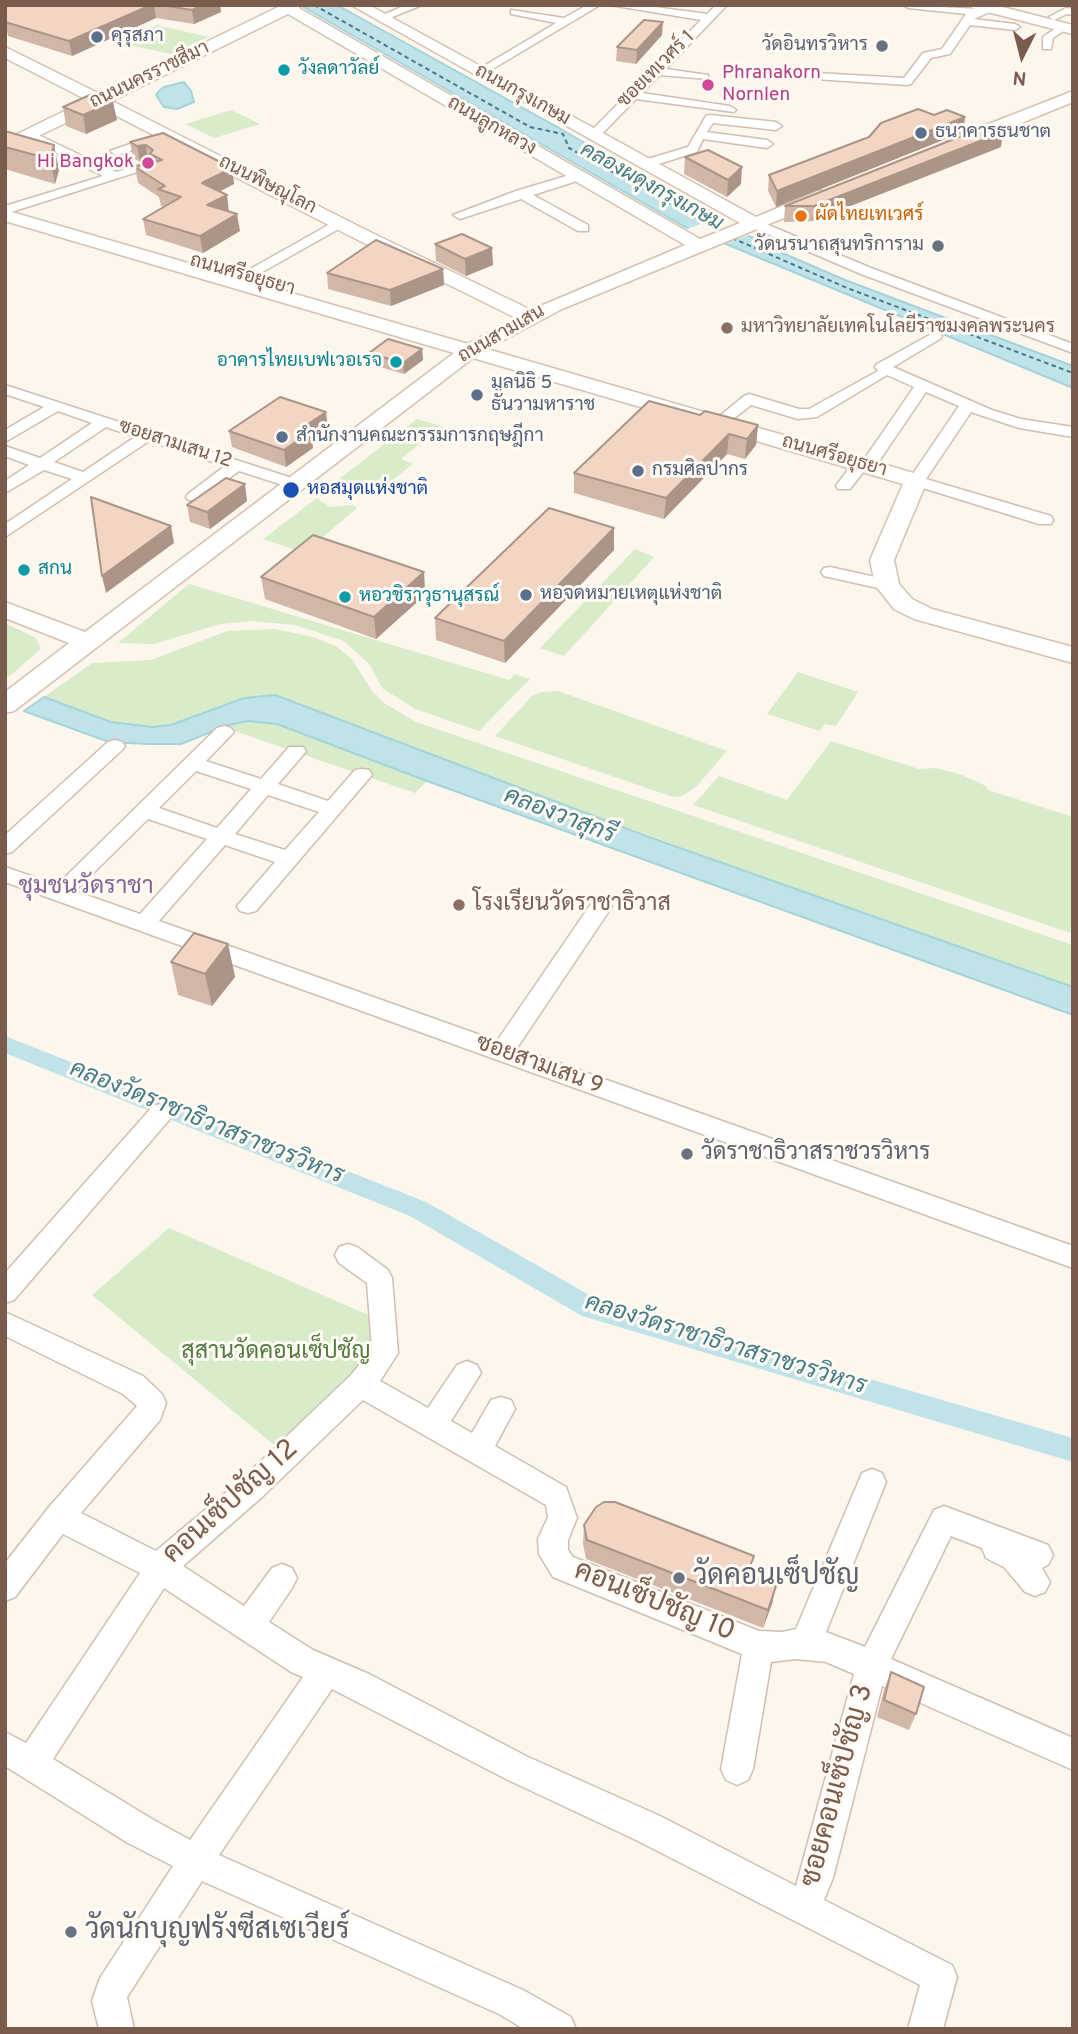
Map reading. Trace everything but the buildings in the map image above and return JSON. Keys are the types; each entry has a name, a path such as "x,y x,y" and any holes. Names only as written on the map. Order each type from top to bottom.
{"main road":[{"name":"ถนนกรุงเกษม","path":"358,5 645,164 749,225"},
{"path":"1010,5 1068,25"},
{"name":"ถนนนครราชสีมา","path":"5,147 289,6"},
{"name":"ถนนลูกหลวง","path":"289,6 576,177 703,244"},
{"path":"987,7 1068,25"},
{"name":"ถนนพิษณุโลก","path":"5,52 339,223 530,317"},
{"path":"935,152 1073,96"},
{"name":"ถนนสามเสน","path":"5,705 295,484 466,347 530,317 838,190"},
{"name":"ถนนศรีอยุธยา","path":"6,213 416,346 466,347"},
{"name":"ถนนศรีอยุธยา","path":"136,254 243,277 287,293 718,424 916,481 884,552 882,569 887,585"},
{"name":"ถนนศรีอยุธยา","path":"256,293 287,293"},
{"name":"ถนนศรีอยุธยา","path":"352,312 466,347"},
{"path":"887,585 903,604 923,614 1073,655"},
{"path":"5,609 88,642"}],"street":[{"path":"381,18 417,5"},
{"path":"480,72 595,5"},
{"path":"615,5 710,18"},
{"name":"ซอยเทเวศร์ 1","path":"593,136 625,109 633,95 722,5"},
{"path":"908,5 987,7"},
{"path":"799,75 906,82 927,55 946,52 970,16 987,7"},
{"path":"1047,47 1048,37 1068,25 1066,11 1073,12"},
{"path":"515,12 567,22"},
{"path":"967,21 1015,27"},
{"path":"657,71 704,77"},
{"path":"633,95 730,110"},
{"path":"645,164 693,149 702,131 713,119 771,135 702,131"},
{"path":"30,135 115,177"},
{"path":"116,151 167,135"},
{"path":"6,213 148,167"},
{"path":"460,215 576,177"},
{"path":"521,194 583,228"},
{"path":"243,277 339,223"},
{"name":"ถนนกรุงเกษม","path":"749,225 1073,349"},
{"path":"935,336 882,367 1019,423 1073,432"},
{"path":"718,424 749,399 799,414 812,414 880,375"},
{"path":"845,486 864,466 923,385"},
{"name":"ซอยสามเสน 12","path":"5,389 295,484"},
{"path":"968,404 916,481 1045,520"},
{"path":"5,437 56,406"},
{"path":"5,488 104,422"},
{"path":"9,525 146,436"},
{"path":"5,451 84,478"},
{"path":"194,497 237,465"},
{"path":"830,572 887,585"},
{"path":"60,894 224,732"},
{"path":"5,847 115,746"},
{"path":"144,924 296,751"},
{"path":"192,762 332,809"},
{"path":"248,906 362,775"},
{"path":"146,811 289,859"},
{"name":"ซอยสามเสน 9","path":"5,874 1073,1257"},
{"path":"502,1053 601,906"},
{"path":"5,1292 160,1113"},
{"name":"คอนเซ็ปชัญ 12","path":"18,1755 139,1603 159,1568 251,1488 362,1384 385,1353 379,1278 348,1255"},
{"path":"5,1323 133,1385 152,1403 150,1411 59,1517 5,1587"},
{"path":"432,1426 467,1373"},
{"name":"คอนเซ็ปชัญ 10","path":"362,1384 555,1496 561,1504 563,1518 553,1539 554,1554 563,1567 759,1646 825,1647 1073,1754"},
{"path":"478,1450 501,1409"},
{"path":"805,1645 872,1482"},
{"path":"59,1517 159,1568 302,1661 358,1685 517,1768 648,1828 940,1977 925,2029"},
{"path":"872,1665 944,1520 980,1532 1037,1569"},
{"path":"248,1626 282,1578"},
{"path":"737,1769 759,1646"},
{"name":"ซอยคอนเซ็ปชัญ 3","path":"805,1907 816,1878 872,1665"},
{"path":"117,2029 109,2001 112,1990 196,1860 326,1671"},
{"path":"18,1755 140,1831 234,1881 511,2002 559,2029"}],"green space":[{"path":"157,25 209,37 171,54 124,44"},
{"path":"231,110 260,124 214,138 186,124"},
{"path":"417,419 454,430 442,439 430,435 401,459 413,464 390,482 380,479 366,490 358,487 337,487 331,492 326,489"},
{"path":"317,498 330,507 353,505 357,508 304,553 263,539"},
{"path":"635,549 654,557 564,656 540,648"},
{"path":"189,584 509,680 515,674 530,679 479,731 415,709 382,688 370,665 344,641 295,625 252,621 220,624 154,644 118,643"},
{"path":"5,623 36,638 41,649 5,680"},
{"path":"275,629 313,637 336,646 352,659 372,691 384,703 416,722 1073,945 1073,987 877,919 438,758 275,695 243,698 171,725 152,727 111,722 44,697 92,663 151,660 227,631"},
{"path":"798,672 858,692 836,726 825,724 820,731 767,714"},
{"path":"558,691 727,751 696,787 682,796 673,797 495,736 532,696 541,692"},
{"path":"248,721 277,724 427,781 415,793 223,727"},
{"path":"831,741 919,769 936,768 962,775 986,786 988,790 1073,817 1073,934 693,805 719,776 787,800"},
{"name":"สุสานวัดคอนเซ็ปชัญ","path":"169,1228 375,1318 382,1349 279,1449 92,1295"}],"water":[{"name":"คลองผดุงกรุงเกษม","path":"300,5 337,5 559,128 699,210 780,252 845,280 1073,366 1073,388 685,227"},
{"path":"184,82 191,91 194,102 177,109 164,107 156,95 159,91"},
{"name":"คลองวาสุกรี","path":"275,695 649,837 1073,987 1073,1015 277,724 248,721 228,725 181,744 109,742 24,711 44,697 111,722 152,727 171,725 244,698"}],"pier":[{"path":"720,217 752,234 718,246 684,230"}],"waterway":[{"name":"คลองวัดราชาธิวาสราชวรวิหาร","path":"5,1044 418,1209 591,1309 1073,1450"}],"ferry route":[{"path":"314,5 530,127 563,134 569,148 721,232"},
{"path":"732,238 847,288 1073,373"}],"place":[{"name":"คุรุสภา","path":"97,37"},
{"name":"วัดอินทรวิหาร","path":"882,46"},
{"name":"วังลดาวัลย์","path":"284,70"},
{"name":"Phranakorn Nornlen","path":"708,85"},
{"name":"ธนาคารธนชาต","path":"921,133"},
{"name":"Hi Bangkok","path":"148,163"},
{"name":"ผัดไทยเทเวศร์","path":"801,216"},
{"name":"วัดนรนาถสุนทริการาม","path":"938,246"},
{"name":"มหาวิทยาลัยเทคโนโลยีราชมงคลพระนคร","path":"727,328"},
{"name":"อาคารไทยเบฟเวอเรจ","path":"396,362"},
{"name":"มูลนิธิ 5 ธันวามหาราช","path":"477,395"},
{"name":"สำนักงานคณะกรรมการกฤษฎีกา","path":"282,437"},
{"name":"กรมศิลปากร","path":"638,471"},
{"name":"หอสมุดแห่งชาติ","path":"291,490"},
{"name":"สกน","path":"24,570"},
{"name":"หอจดหมายเหตุแห่งชาติ","path":"526,595"},
{"name":"หอวชิราวุธานุสรณ์","path":"345,597"},
{"name":"โรงเรียนวัดราชาธิวาส","path":"459,905"},
{"name":"วัดราชาธิวาสราชวรวิหาร","path":"687,1154"},
{"name":"วัดคอนเซ็ปชัญ","path":"679,1578"},
{"name":"วัดนักบุญฟรังซีสเซเวียร์","path":"71,1932"}],"district":[{"name":"ชุมชนวัดราชา","path":"86,888"}]}
